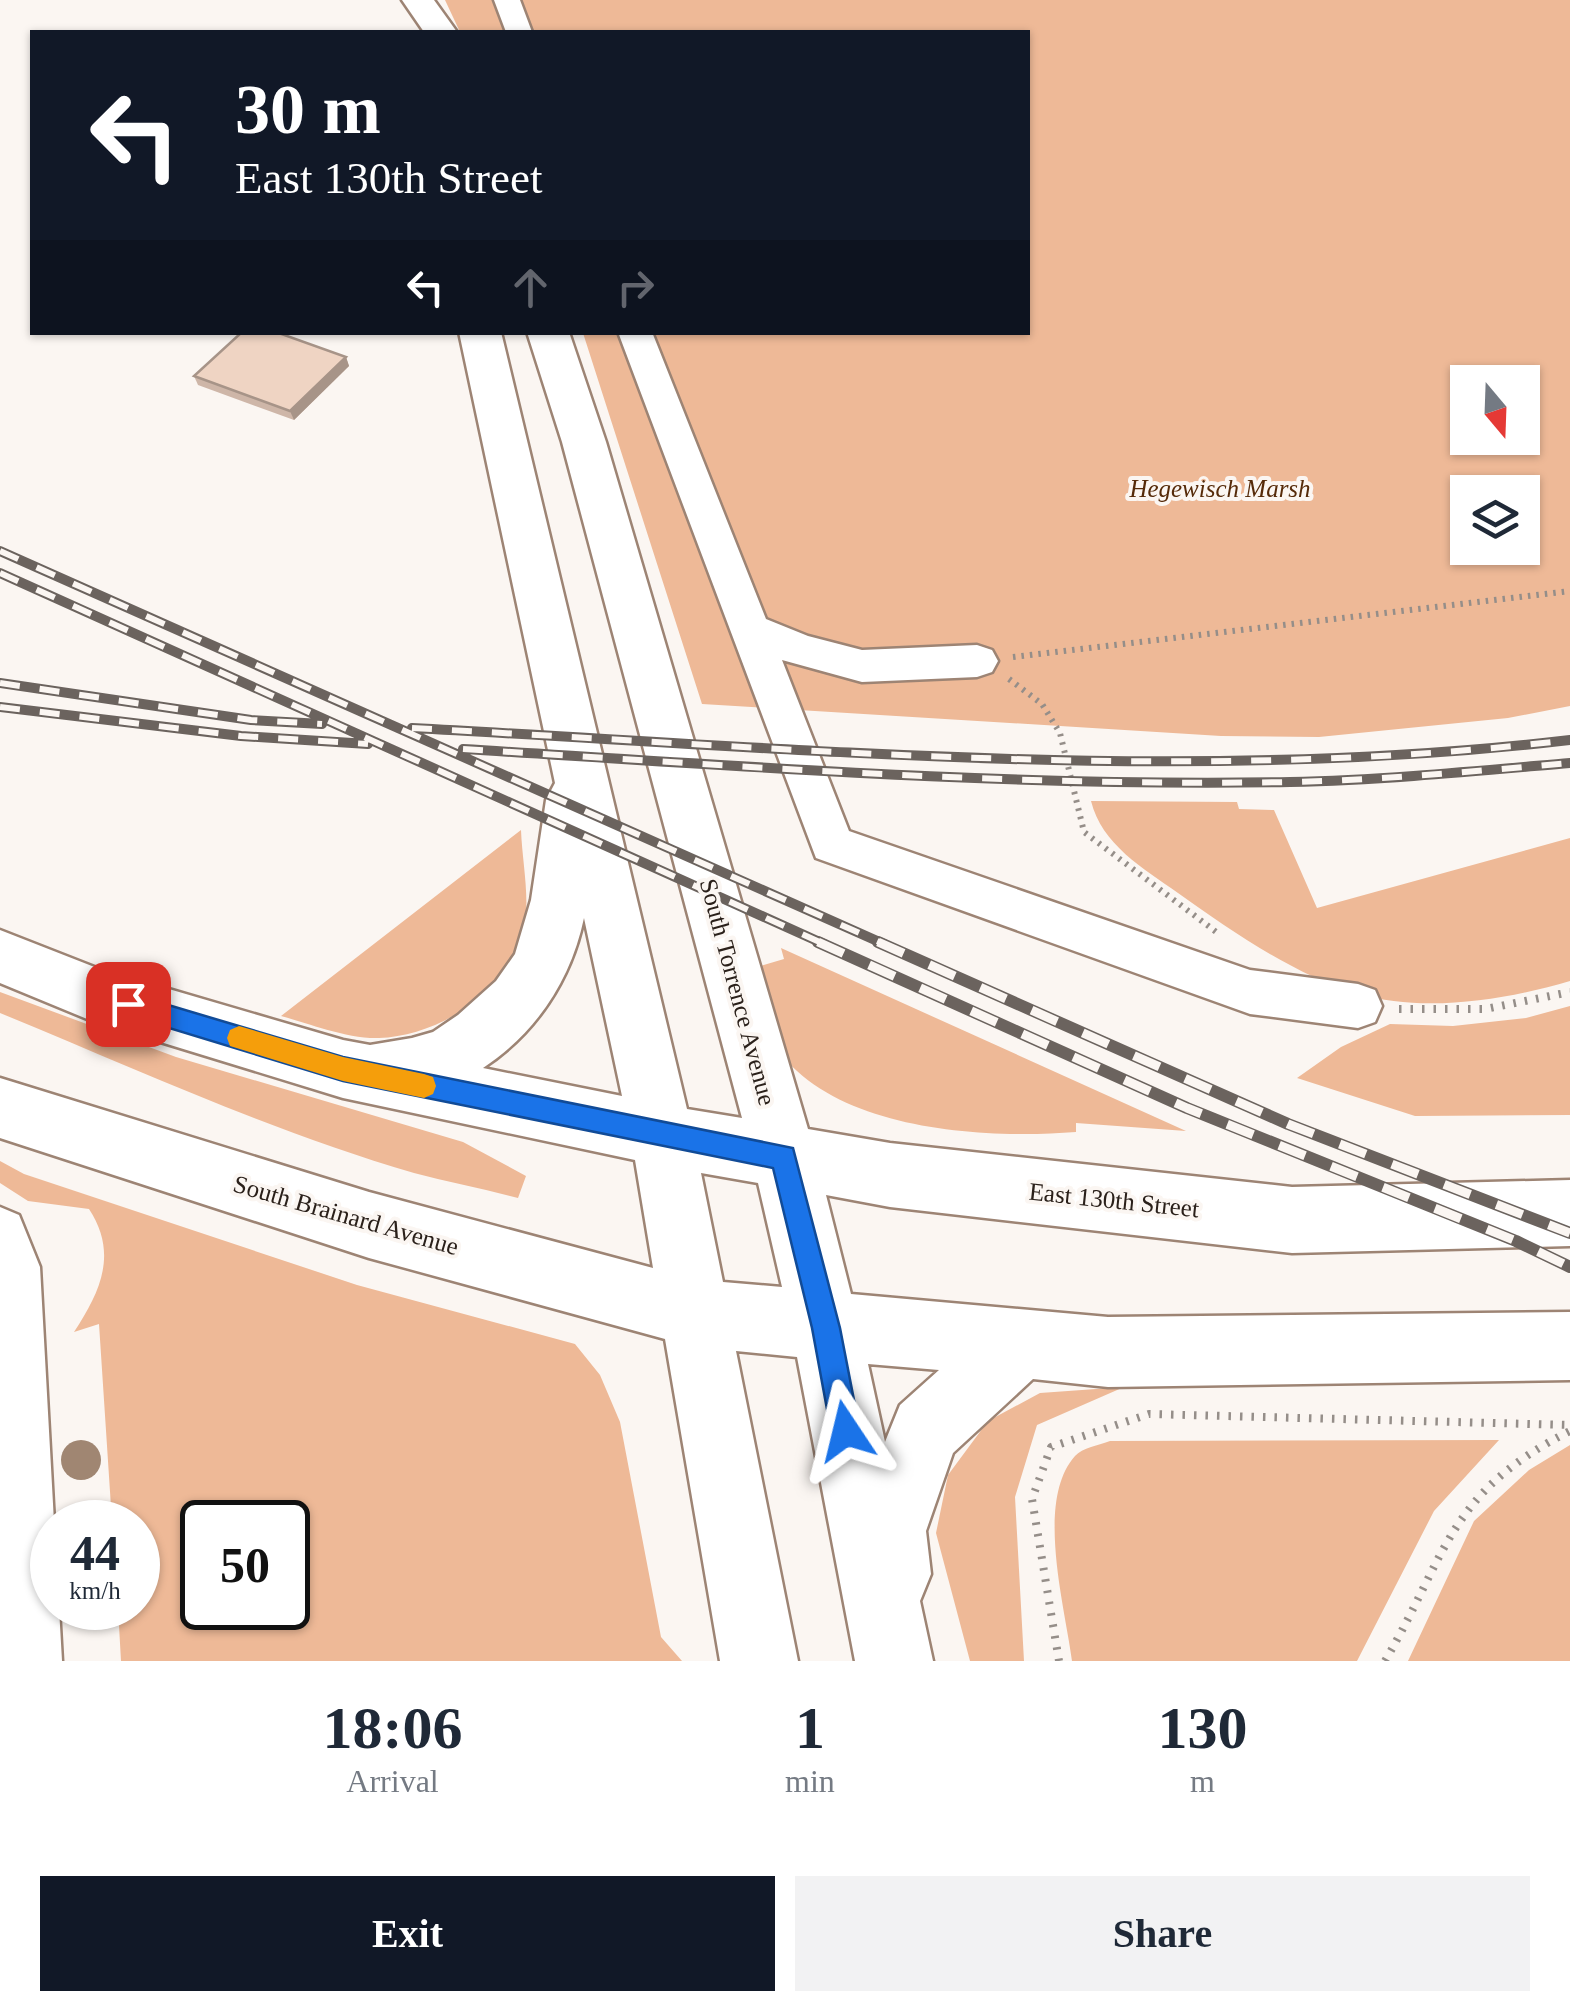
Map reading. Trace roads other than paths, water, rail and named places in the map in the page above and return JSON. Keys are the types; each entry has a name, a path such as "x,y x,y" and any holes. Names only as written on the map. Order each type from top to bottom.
{"main road":[{"path":"393,0 398,30"},
{"path":"418,0 439,30"},
{"path":"481,335 662,1135 759,1661"},
{"name":"South Torrence Avenue","path":"549,335 595,480 784,1157 826,1328 894,1661"},
{"path":"343,1069 393,1070 465,1050 526,990 558,904 578,768"},
{"path":"0,956 92,994 343,1069 662,1135"},
{"name":"South Brainard Avenue","path":"0,1108 369,1224 695,1314"},
{"name":"East 130th Street","path":"662,1135 890,1175 1292,1220 1570,1213"},
{"path":"695,1314 1108,1352 1570,1346"},
{"path":"906,1661 889,1531 925,1430 1020,1345"}],"street":[{"path":"507,0 518,30"},
{"path":"636,335 832,844 1250,992 1358,1006"},
{"path":"749,629 800,650 862,666 977,661"},
{"path":"0,1234 13,1267 30,1661"}],"railway":[{"path":"0,551 884,944"},
{"path":"0,573 824,944"},
{"path":"0,683 251,720 322,724"},
{"path":"0,707 241,736 368,744"},
{"path":"412,728 846,752 1136,761 1426,753 1570,740"},
{"path":"463,749 876,774 1187,783 1360,779 1570,763"},
{"path":"818,942 1187,1108 1516,1241 1570,1267"},
{"path":"878,942 1288,1124 1570,1233"}],"park label":[{"name":"Hegewisch Marsh","path":"1220,488"}]}
